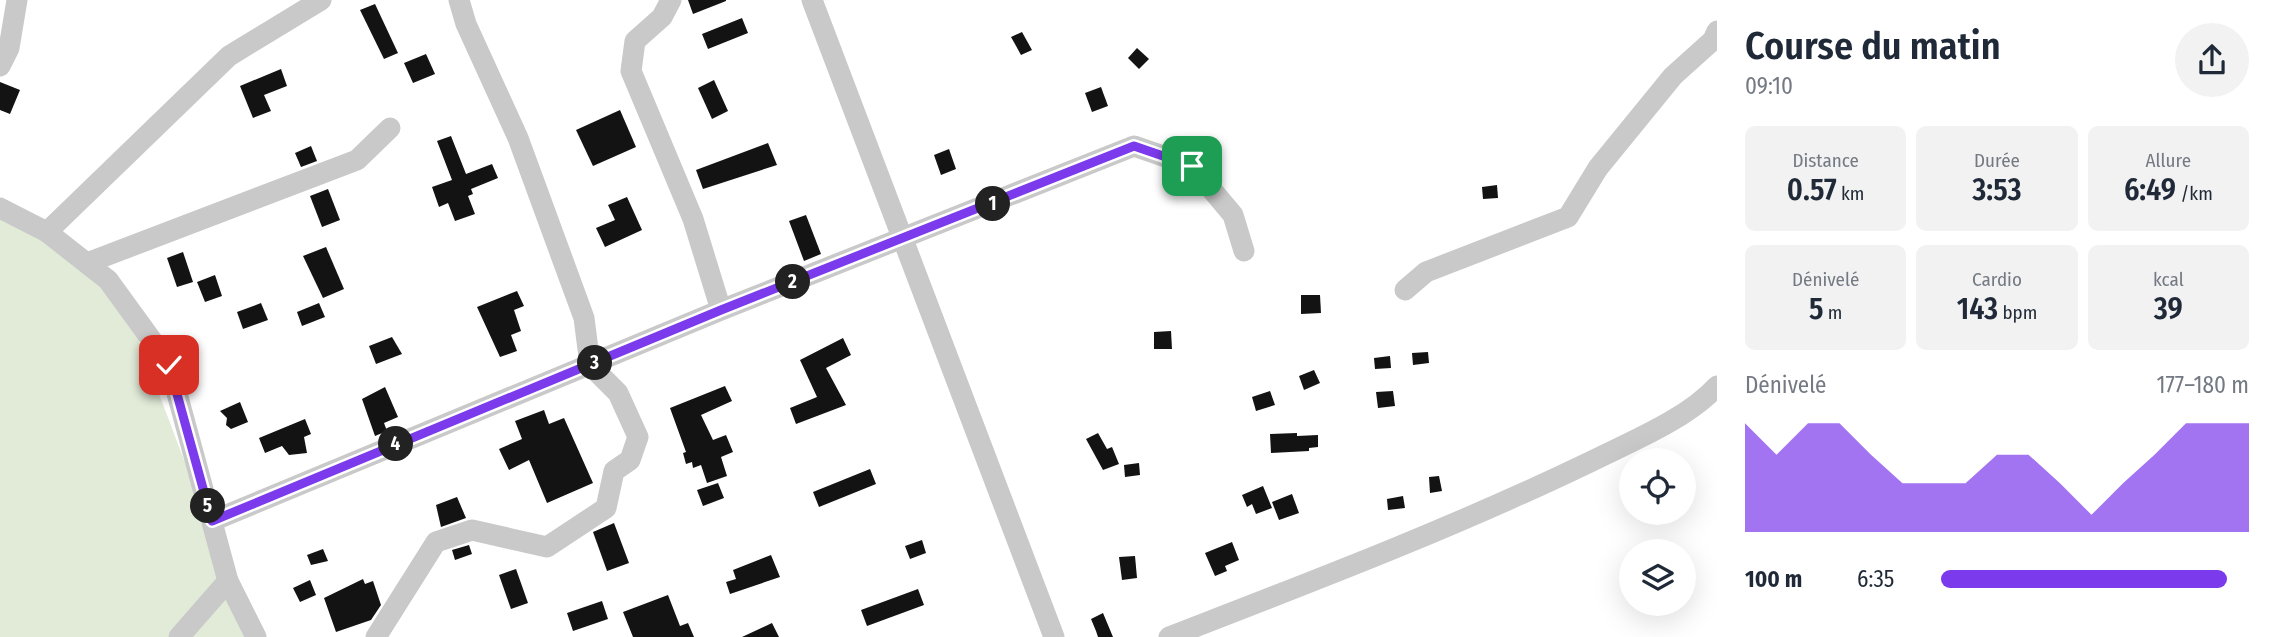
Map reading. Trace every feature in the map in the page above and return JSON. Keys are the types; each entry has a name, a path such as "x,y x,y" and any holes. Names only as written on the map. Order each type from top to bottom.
{"street":[{"path":"47,232 229,56 321,0"},
{"path":"376,637 436,542 472,530 547,547 606,508 614,471 630,460 638,436 618,393 590,365 584,318 518,138 466,24 459,0"},
{"path":"671,0 662,16 635,41 631,71 693,219 721,310"},
{"path":"812,0 1054,637"},
{"path":"0,66 9,47 10,9"},
{"path":"1405,290 1426,272 1568,217 1598,168 1673,76 1713,40 1717,31"},
{"path":"87,263 357,160 390,128"},
{"path":"212,521 721,310 903,240 1134,146 1192,166 1233,215 1244,251"},
{"path":"0,208 47,232 108,280 169,365 228,580 256,637"},
{"path":"1169,637 1494,508 1650,433 1708,397 1717,386"},
{"path":"179,637 228,580"}],"green space":[{"path":"0,208 47,232 143,328 139,341 251,637 0,637"}],"building":[{"path":"688,0 726,0 726,1 693,14"},
{"path":"375,4 398,53 384,59 360,10"},
{"path":"742,18 748,33 708,49 702,34"},
{"path":"1022,32 1032,50 1021,55 1011,37"},
{"path":"1137,48 1149,59 1139,69 1128,58"},
{"path":"426,54 435,74 413,83 404,63"},
{"path":"281,69 287,86 264,95 271,111 253,118 240,86"},
{"path":"714,80 728,111 712,119 698,88"},
{"path":"0,82 20,90 10,114 0,110"},
{"path":"1101,87 1108,106 1092,112 1085,93"},
{"path":"620,110 636,147 593,166 576,130"},
{"path":"451,136 466,174 492,164 498,178 471,189 473,194 468,196 475,214 455,221 448,203 439,207 432,187 452,180 437,141"},
{"path":"768,143 777,165 703,189 696,170"},
{"path":"311,146 317,161 301,167 295,153"},
{"path":"949,149 956,169 941,175 934,155"},
{"path":"1497,185 1498,198 1483,199 1482,187"},
{"path":"328,189 340,220 322,227 310,196"},
{"path":"627,197 642,230 605,247 596,228 615,220 608,205"},
{"path":"806,215 821,254 804,261 789,221"},
{"path":"326,247 344,289 323,298 303,256"},
{"path":"183,252 193,282 177,287 167,258"},
{"path":"215,275 222,296 205,302 197,282"},
{"path":"517,291 524,306 514,310 521,331 511,335 517,351 500,357 477,307"},
{"path":"1301,295 1320,295 1321,313 1301,314"},
{"path":"261,303 268,320 243,329 237,312"},
{"path":"319,303 325,317 302,326 297,312"},
{"path":"1171,331 1172,349 1154,349 1154,332"},
{"path":"392,337 402,354 376,364 369,346"},
{"path":"843,338 851,355 826,368 846,405 796,424 790,408 817,397 800,360"},
{"path":"1428,352 1429,363 1413,365 1412,353"},
{"path":"1390,356 1391,368 1375,369 1374,358"},
{"path":"1314,370 1320,383 1304,390 1299,376"},
{"path":"725,386 732,401 701,415 713,440 726,435 733,452 721,457 727,476 707,483 701,465 693,468 692,462 686,464 683,453 686,452 670,408"},
{"path":"385,387 398,417 384,423 387,431 375,436 362,399"},
{"path":"1270,391 1275,405 1256,411 1252,397"},
{"path":"1393,391 1395,406 1378,408 1376,392"},
{"path":"240,402 248,422 231,429 226,425 227,418 220,411"},
{"path":"544,410 549,424 564,418 593,483 547,503 529,460 509,470 499,449 522,439 515,421"},
{"path":"305,419 311,434 304,437 307,453 289,455 282,446 265,453 259,438"},
{"path":"1098,433 1107,449 1112,447 1119,464 1103,470 1086,439"},
{"path":"1297,433 1297,436 1318,435 1318,447 1309,448 1309,451 1271,453 1270,434"},
{"path":"1139,463 1140,475 1125,477 1124,465"},
{"path":"870,469 876,484 819,507 813,492"},
{"path":"1439,476 1442,491 1430,493 1429,477"},
{"path":"718,483 724,498 703,506 697,490"},
{"path":"1263,486 1272,508 1256,514 1252,504 1247,507 1242,495"},
{"path":"1292,494 1299,513 1279,520 1272,502"},
{"path":"1403,496 1405,508 1388,510 1387,499"},
{"path":"457,497 466,518 441,527 436,505"},
{"path":"614,523 629,563 607,571 593,532"},
{"path":"922,540 926,553 910,559 905,546"},
{"path":"1232,542 1239,560 1225,566 1227,571 1215,576 1205,553"},
{"path":"469,545 472,554 455,560 452,550"},
{"path":"323,549 328,561 311,565 307,555"},
{"path":"771,555 780,577 730,594 726,582 736,579 733,570"},
{"path":"1135,556 1137,578 1122,580 1119,557"},
{"path":"516,569 528,603 511,609 499,575"},
{"path":"363,579 365,584 373,581 381,605 371,620 336,632 324,598"},
{"path":"310,580 316,595 300,602 293,588"},
{"path":"918,589 924,605 867,626 861,610"},
{"path":"668,595 680,626 688,623 694,637 633,637 623,612"},
{"path":"602,601 608,619 573,631 567,613"},
{"path":"1103,613 1113,637 1098,637 1091,619"},
{"path":"772,623 779,637 742,637"}],"route":[{"path":"169,365 212,521 721,310 903,240 1134,146 1192,166"}]}
